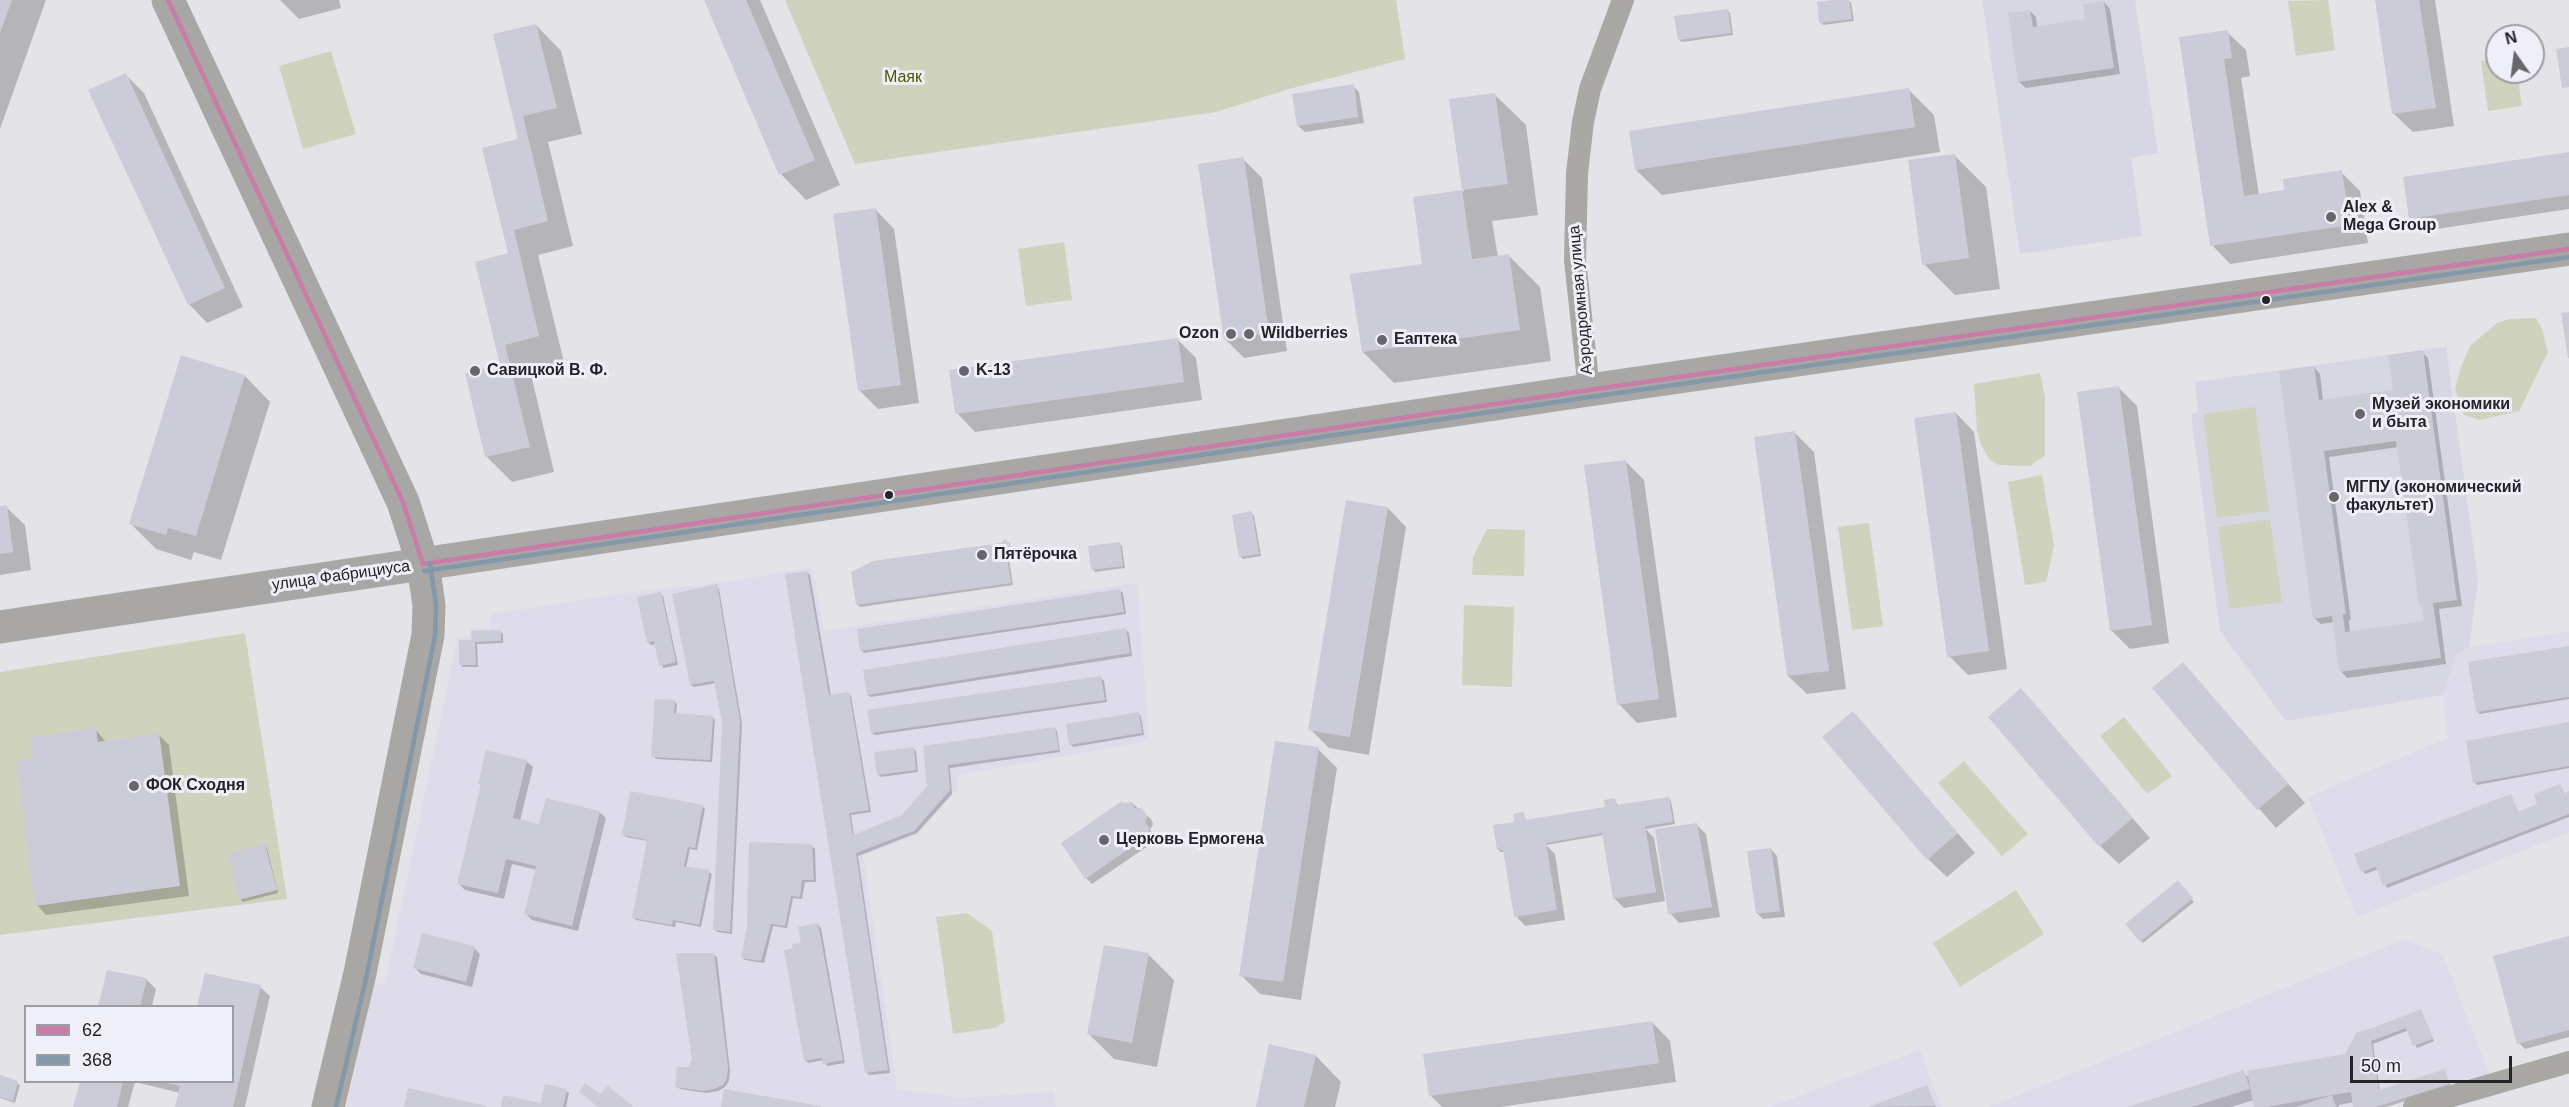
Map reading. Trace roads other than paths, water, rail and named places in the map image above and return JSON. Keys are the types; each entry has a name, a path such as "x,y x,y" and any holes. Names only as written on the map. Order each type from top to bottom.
{"main road":[{"path":"168,0 393,480 412,526 423,564 429,605 428,635 360,973 328,1107"},
{"name":"улица Фабрициуса","path":"0,627 1589,390 2569,249"}],"street":[{"name":"Аэродромная улица","path":"1589,390 1575,260 1577,173 1583,122 1590,89 1623,0"},
{"path":"2414,1107 2569,1062"}],"place":[{"name":"Alex & Mega Group","path":"2331,217"},
{"name":"Ozon","path":"1231,334"},
{"name":"Wildberries","path":"1249,334"},
{"name":"Еаптека","path":"1382,340"},
{"name":"Савицкой В. Ф.","path":"475,371"},
{"name":"K-13","path":"964,371"},
{"name":"Музей экономики и быта","path":"2360,414"},
{"name":"МГПУ (экономический факультет)","path":"2334,497"},
{"name":"Пятёрочка","path":"982,555"},
{"name":"ФОК Сходня","path":"134,786"},
{"name":"Церковь Ермогена","path":"1104,840"}],"park label":[{"name":"Маяк","path":"903,78"}]}
